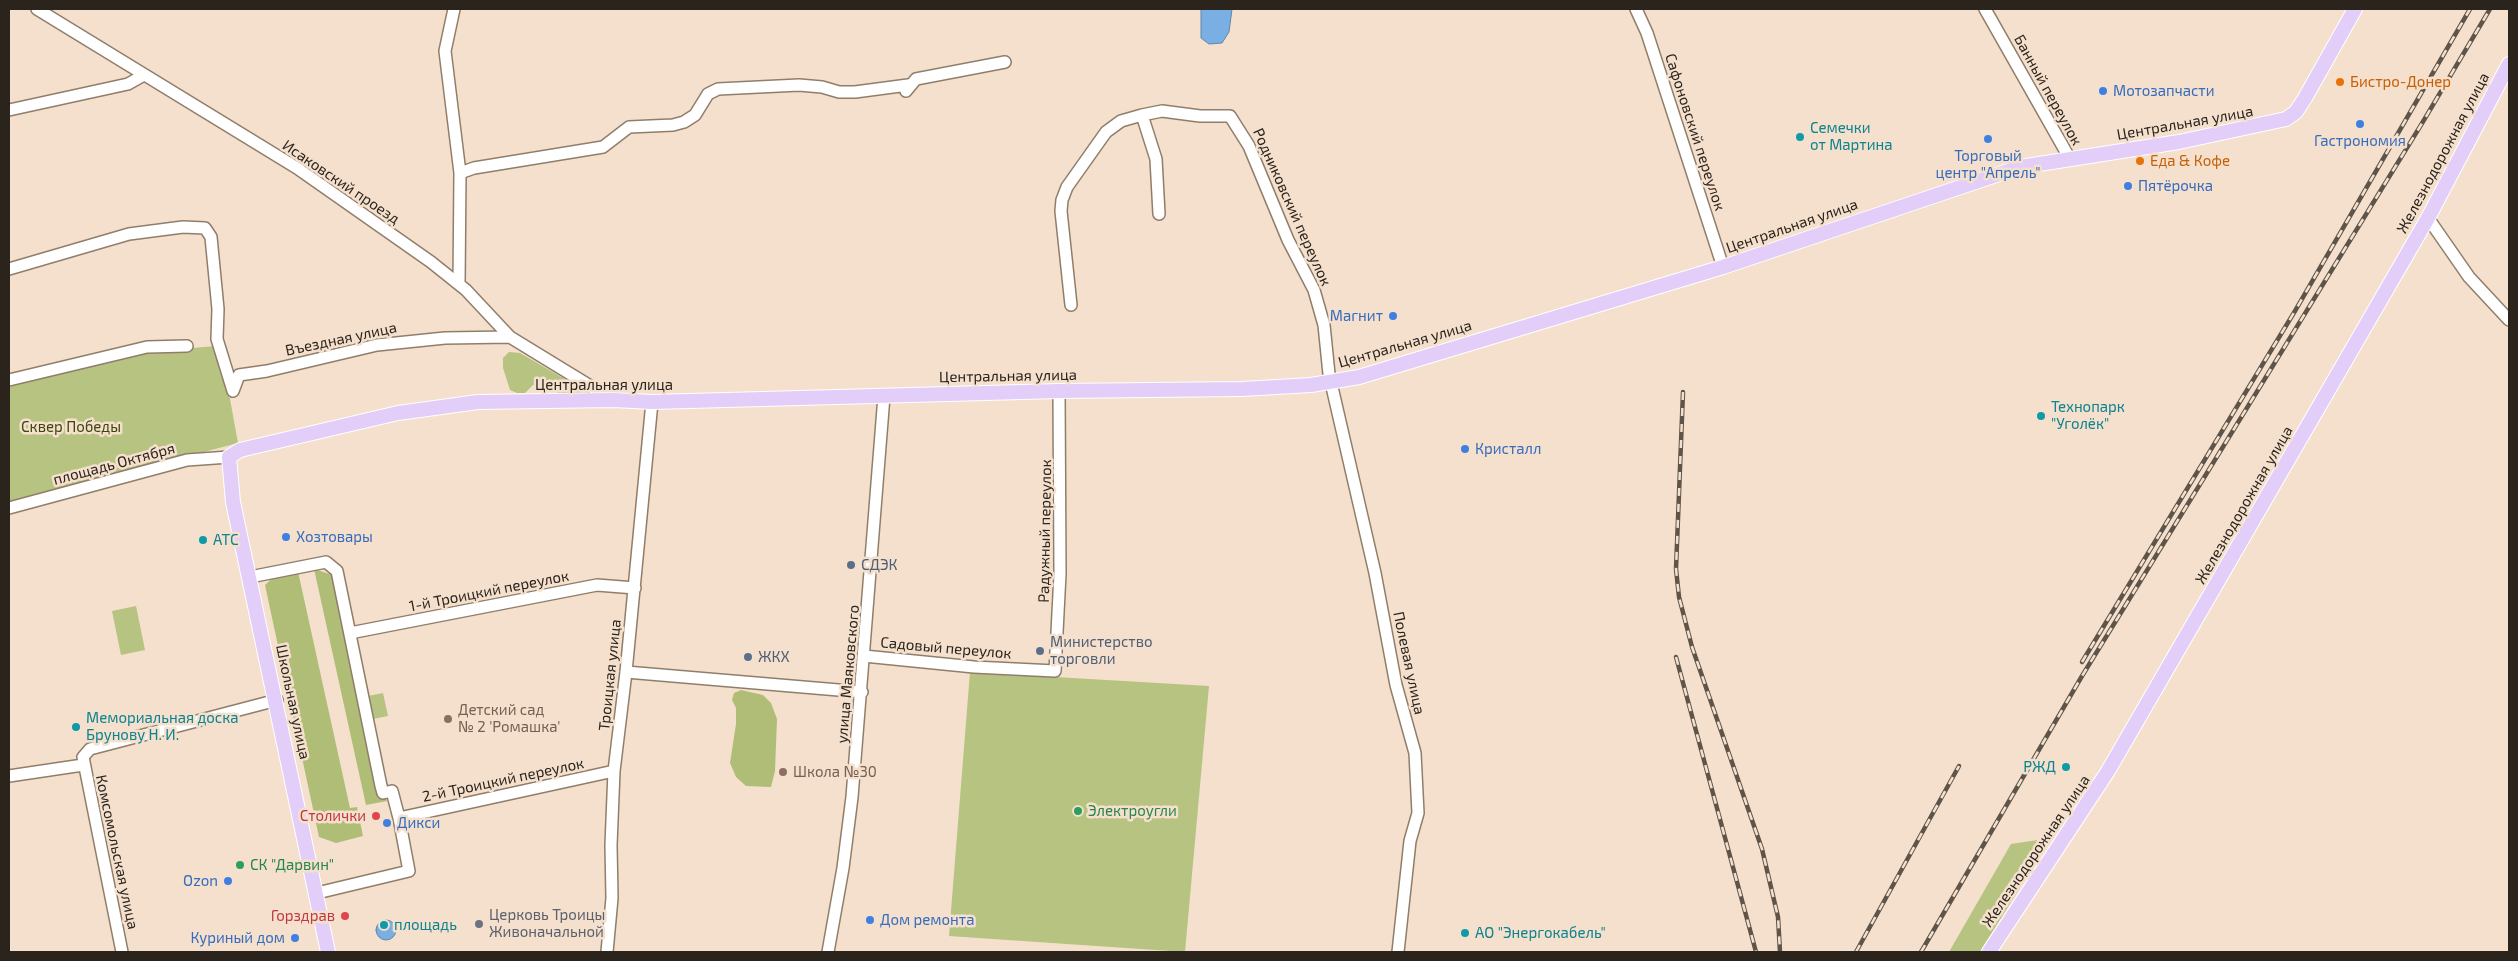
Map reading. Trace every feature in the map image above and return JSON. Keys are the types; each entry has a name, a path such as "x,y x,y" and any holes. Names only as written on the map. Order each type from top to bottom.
{"main road":[{"name":"Центральная улица","path":"229,457 240,450 279,440 443,405 496,401 613,400 652,402 1059,391 1242,389 1331,382 1381,371 1723,267 2003,172 2038,163 2179,142 2286,119 2296,112 2305,98 2355,9"},
{"name":"Железнодорожная улица","path":"1989,952 2105,776 2428,218 2509,64"},
{"name":"Школьная улица","path":"229,457 233,502 277,700 328,952"}],"street":[{"name":"Исаковский проезд","path":"37,9 297,168 432,262 459,284 510,337 613,400"},
{"path":"454,9 445,51 460,173 459,284"},
{"name":"Сафоновский переулок","path":"1636,9 1648,33 1723,267"},
{"name":"Банный переулок","path":"1985,9 2070,159"},
{"path":"460,173 474,168 603,148 629,128 673,125 684,122 695,115 699,105 708,94 718,89 799,85 839,92 855,92 908,85 906,91 916,79 1005,62"},
{"path":"9,110 122,86 144,76"},
{"name":"Родниковский переулок","path":"1071,305 1061,211 1062,200 1067,187 1106,132 1121,121 1162,111 1200,116 1230,116 1242,132 1288,240 1314,290 1324,325 1331,382"},
{"path":"1142,115 1156,159 1159,214"},
{"path":"2428,218 2469,277 2509,320"},
{"name":"Въездная улица","path":"9,269 129,234 183,227 205,228 211,237 218,309 217,339 233,391 239,375 260,373 383,344 445,338 510,337"},
{"path":"9,380 147,347 187,346"},
{"name":"Полевая улица","path":"1331,382 1375,573 1396,685 1415,753 1418,813 1410,841 1398,952"},
{"name":"Радужный переулок","path":"1055,671 1060,574 1059,391"},
{"name":"улица Маяковского","path":"828,952 847,839 862,692 884,396"},
{"name":"Троицкая улица","path":"607,952 612,898 611,845 614,771 626,672 652,402"},
{"name":"площадь Октября","path":"9,508 187,460 229,457"},
{"path":"250,577 326,562 332,565 339,577 381,786 383,793 392,791 398,818 409,871 317,893"},
{"name":"1-й Троицкий переулок","path":"350,633 597,585 634,588"},
{"name":"Садовый переулок","path":"864,656 974,667 1055,671"},
{"path":"626,672 862,692"},
{"path":"9,776 83,761 90,749 277,700"},
{"name":"Комсомольская улица","path":"83,761 122,952"},
{"name":"2-й Троицкий переулок","path":"398,818 614,771"}],"green space":[{"name":"Сквер Победы","path":"216,346 228,388 238,443 9,503 9,383 135,353"},
{"path":"509,352 520,353 587,392 587,396 559,395 554,385 548,384 533,385 525,393 517,393 510,390 503,368 503,358"},
{"path":"297,567 350,808 357,807 363,836 336,843 319,837 265,585 280,571"},
{"path":"314,569 339,577 383,793 387,801 366,805"},
{"path":"136,606 145,650 121,655 112,611"},
{"name":"Электроугли","path":"970,672 1209,686 1185,952 949,936"},
{"path":"741,690 763,695 771,703 777,719 775,771 771,787 746,786 736,777 730,763 736,724 736,708 732,700 734,693"},
{"path":"383,693 388,716 368,720 363,697"},
{"path":"2051,838 1980,952 1949,952 2011,844"}],"water":[{"path":"1201,9 1232,9 1229,32 1222,43 1209,44 1201,38"},
{"path":"386,920 393,923 396,930 393,937 386,940 379,937 376,930 379,923"}],"railway":[{"path":"2082,662 2295,311 2470,9"},
{"path":"1921,952 2082,676 2421,125 2490,9"},
{"path":"1683,392 1676,569 1679,597 1692,647 1762,849 1778,917 1780,952"},
{"path":"1676,657 1756,952"},
{"path":"1856,952 1959,766"}],"place":[{"name":"Бистро-Донер","path":"2340,82"},
{"name":"Мотозапчасти","path":"2103,91"},
{"name":"Гастрономия","path":"2360,124"},
{"name":"Семечки от Мартина","path":"1800,137"},
{"name":"Торговый центр \"Апрель\"","path":"1988,139"},
{"name":"Еда & Кофе","path":"2140,161"},
{"name":"Пятёрочка","path":"2128,186"},
{"name":"Магнит","path":"1393,316"},
{"name":"Технопарк \"Уголёк\"","path":"2041,416"},
{"name":"Кристалл","path":"1465,449"},
{"name":"Хозтовары","path":"286,537"},
{"name":"АТС","path":"203,540"},
{"name":"СДЭК","path":"851,565"},
{"name":"Министерство торговли","path":"1040,651"},
{"name":"ЖКХ","path":"748,657"},
{"name":"Детский сад № 2 'Ромашка'","path":"448,719"},
{"name":"Мемориальная доска Брунову Н. И.","path":"76,727"},
{"name":"РЖД","path":"2066,767"},
{"name":"Школа №30","path":"783,772"},
{"name":"Электроугли","path":"1078,811"},
{"name":"Столички","path":"376,816"},
{"name":"Дикси","path":"387,823"},
{"name":"СК \"Дарвин\"","path":"240,865"},
{"name":"Ozon","path":"228,881"},
{"name":"Горздрав","path":"345,916"},
{"name":"Дом ремонта","path":"870,920"},
{"name":"Церковь Троицы Живоначальной","path":"479,924"},
{"name":"площадь","path":"384,925"},
{"name":"АО \"Энергокабель\"","path":"1465,933"},
{"name":"Куриный дом","path":"295,938"}]}
